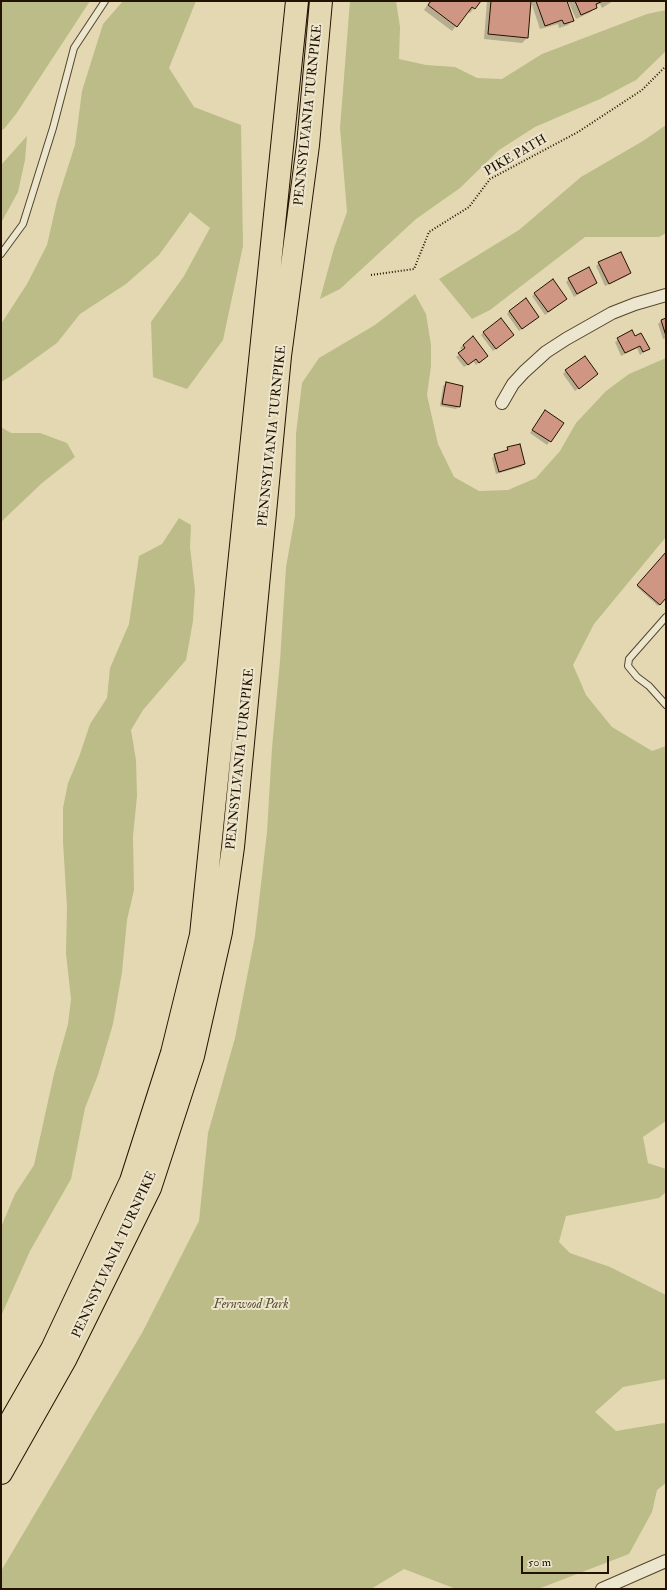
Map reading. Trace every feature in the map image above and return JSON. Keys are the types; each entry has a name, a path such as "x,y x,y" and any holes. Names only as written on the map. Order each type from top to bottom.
{"highway":[{"name":"PENNSYLVANIA TURNPIKE","path":"1,1438 52,1349 131,1181 172,1053 201,935 297,1"},
{"name":"PENNSYLVANIA TURNPIKE","path":"1,1473 66,1358 150,1188 193,1056 221,932 233,847 280,356 308,145 321,1"}],"street":[{"path":"502,403 513,384 546,352 612,313 666,295"},
{"path":"602,1589 666,1560"}],"lane":[{"path":"1,254 23,224 53,128 74,48 105,1"},
{"path":"666,617 629,659 628,666 637,677 649,686 666,705"}],"path":[{"name":"PIKE PATH","path":"371,275 414,269 429,232 469,208 490,180 578,132 642,90 666,66"}],"green space":[{"path":"1,1 90,1 16,114 4,129 1,130"},
{"path":"123,1 196,1 169,68 194,107 241,125 243,246 223,340 187,389 153,377 151,322 184,276 210,228 190,212 159,255 126,284 80,314 57,343 1,382 1,324 27,284 47,245 57,201 75,145 82,91 103,24"},
{"path":"350,1 396,1 400,27 399,59 426,65 455,67 477,78 502,79 542,54 647,14 666,10 666,51 636,80 600,99 535,127 499,150 460,188 416,219 340,289 320,299 334,248 347,212 340,128"},
{"path":"666,125 666,233 659,237 585,237 490,310 472,319 439,279 519,230 581,177 643,141"},
{"path":"27,136 25,160 18,192 1,223 1,165"},
{"name":"Fernwood Park","path":"415,294 426,314 431,345 431,366 427,395 438,444 454,477 479,491 508,490 536,478 560,451 576,423 606,391 629,374 666,358 666,537 594,624 573,665 586,695 612,727 652,751 666,746 666,1121 643,1137 648,1163 666,1169 666,1192 659,1198 566,1216 559,1242 570,1253 610,1267 666,1295 666,1379 623,1387 595,1412 616,1431 664,1423 666,1424 666,1483 657,1490 652,1512 629,1554 538,1589 456,1589 404,1569 371,1589 1,1589 1,1571 142,1333 199,1221 208,1133 235,1038 255,936 267,832 286,567 295,516 296,434 302,383 319,358 375,325"},
{"path":"1,427 11,433 40,433 67,443 75,457 42,483 1,522"},
{"path":"179,518 191,525 190,547 195,590 193,621 186,660 143,710 131,730 136,760 137,796 133,836 134,890 127,920 122,972 113,1024 98,1075 85,1108 71,1179 30,1251 1,1316 1,1227 15,1194 34,1165 54,1074 68,1024 71,999 66,953 67,907 63,842 63,808 68,783 79,757 90,724 107,698 110,668 129,624 139,556 162,544"}],"building":[{"path":"431,1 481,1 475,9 472,7 457,27 428,5"},
{"path":"491,1 531,1 528,38 488,34"},
{"path":"536,1 567,1 574,21 564,24 562,20 545,26"},
{"path":"575,1 603,1 596,4 597,8 581,15"},
{"path":"621,252 631,273 609,284 598,262"},
{"path":"589,267 597,283 577,294 568,278"},
{"path":"553,279 567,299 548,312 534,293"},
{"path":"526,298 539,317 522,329 509,311"},
{"path":"501,318 514,335 496,349 483,332"},
{"path":"666,318 666,336 661,320"},
{"path":"632,330 635,336 641,333 650,349 643,352 640,346 625,353 617,338"},
{"path":"473,336 488,356 479,363 476,359 468,365 458,353 465,348 463,345"},
{"path":"585,356 598,374 579,389 565,370"},
{"path":"446,382 463,386 460,407 442,404"},
{"path":"545,410 564,423 551,442 532,430"},
{"path":"520,444 525,464 499,472 494,454 508,450 507,447"},
{"path":"666,552 666,598 660,605 637,585"}]}
